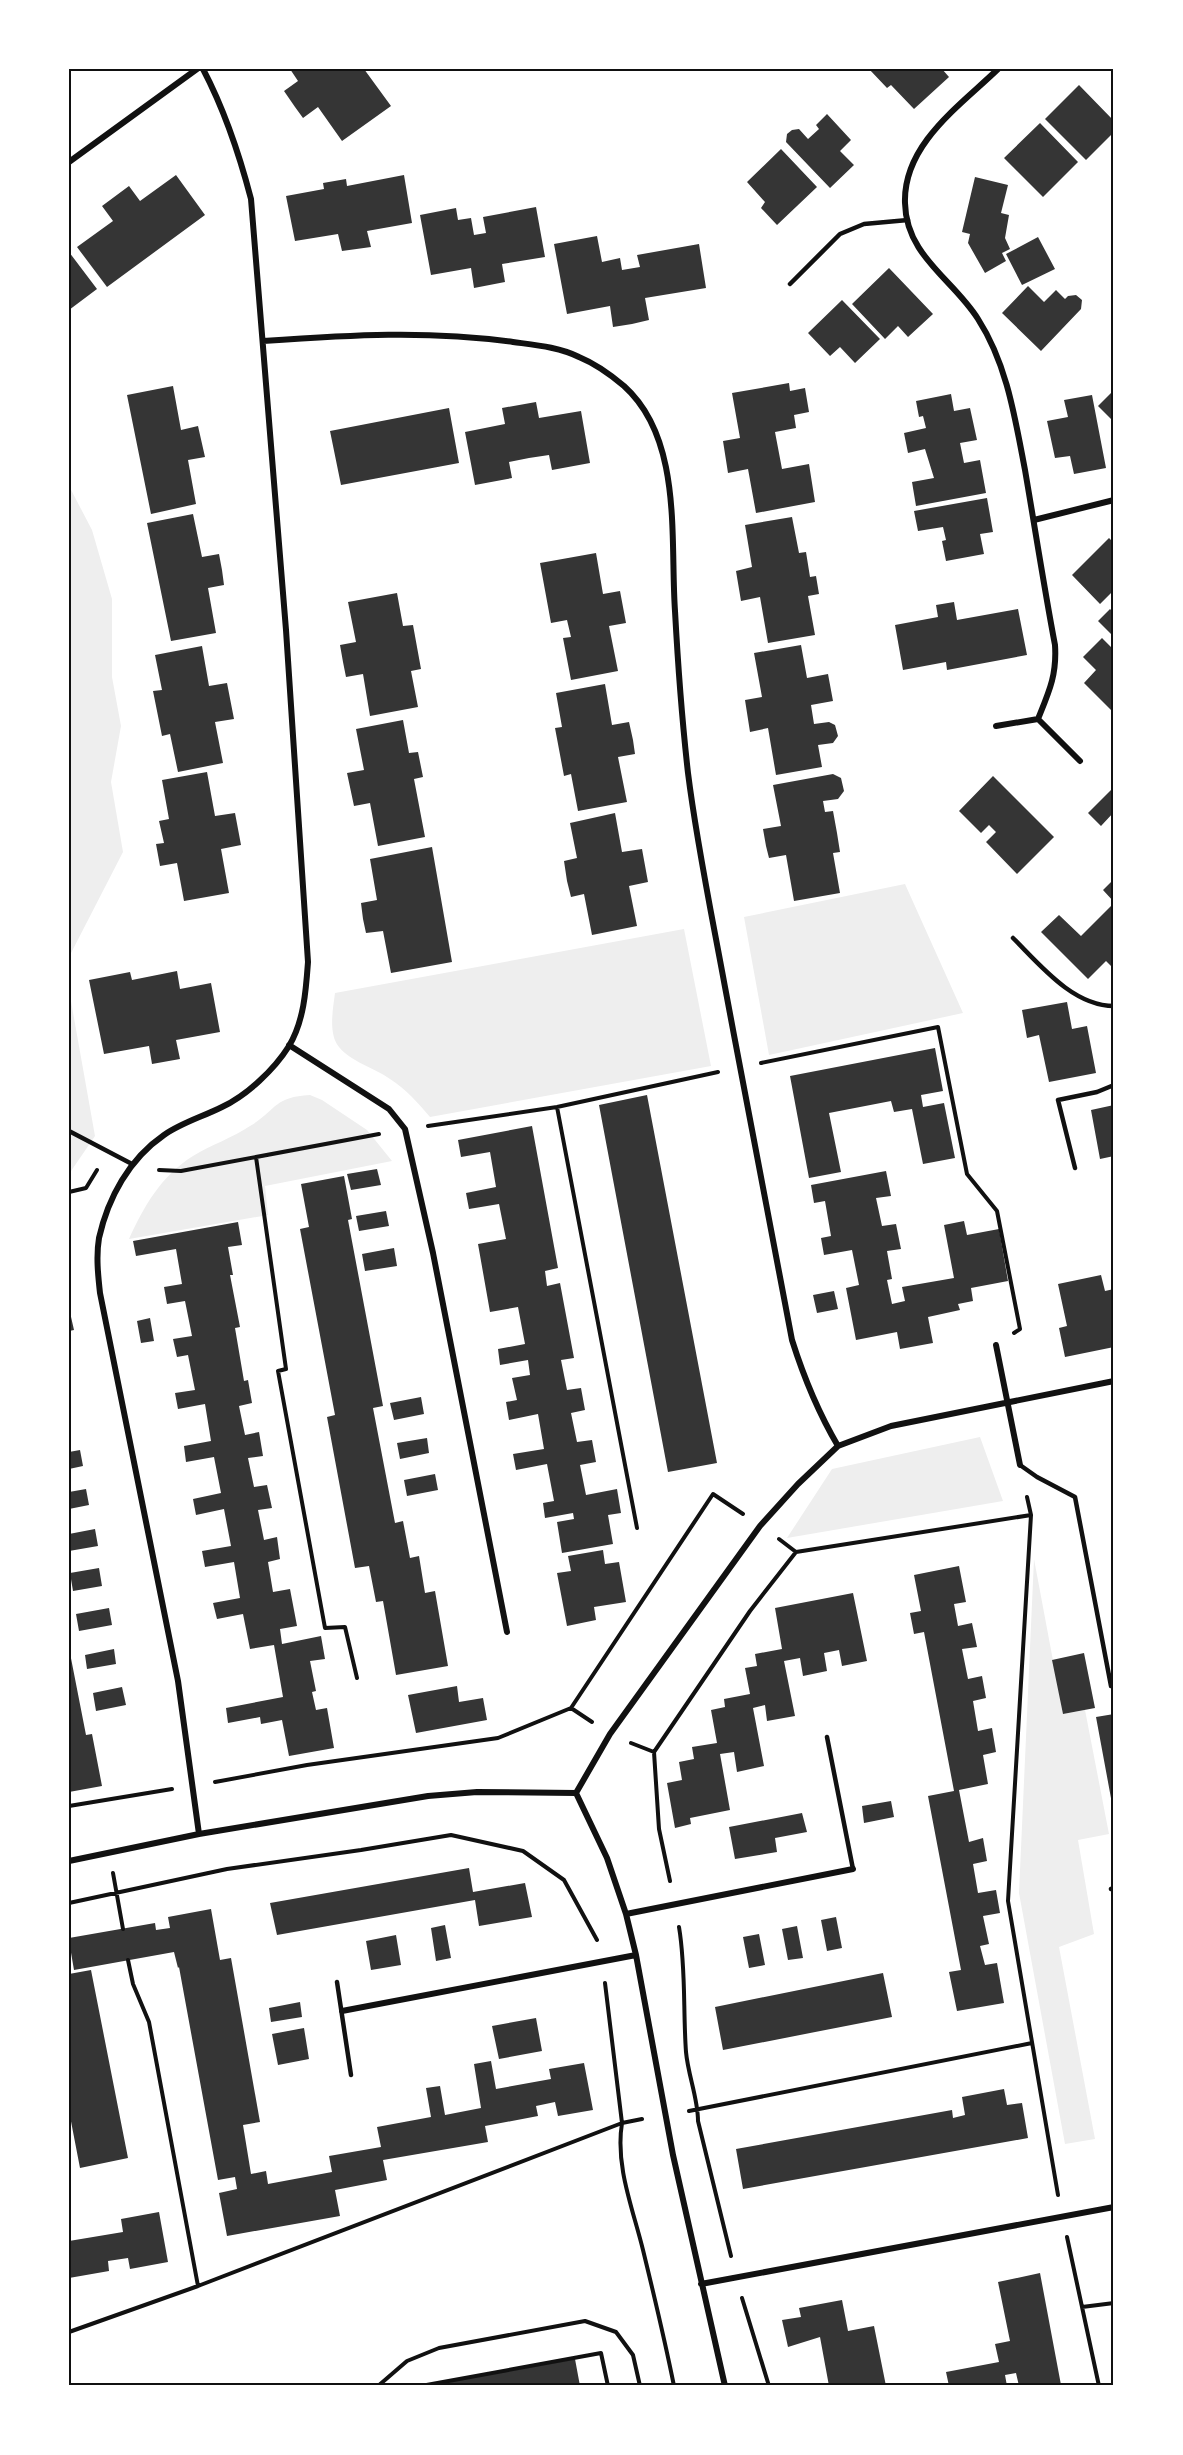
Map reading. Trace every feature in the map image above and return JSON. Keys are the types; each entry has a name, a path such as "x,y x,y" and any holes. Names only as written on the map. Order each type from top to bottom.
{"street":[{"path":"69,162 197,69"},
{"path":"199,1834 178,1681 100,1293 99,1240 114,1194 132,1164 162,1136 224,1107 241,1095 258,1081 289,1045 300,1019 306,993 307,926 263,341 250,199 239,151 221,104 203,69"},
{"path":"998,69 920,148 912,164 904,202 919,252 978,318 994,347 1004,375 1014,414 1034,520 1057,664 1052,687 1038,719"},
{"path":"263,341 366,334 425,334 548,347 578,356 606,372 627,388 644,408 656,430 667,473 680,695 689,776 740,1068 792,1340 811,1395 838,1446"},
{"path":"1034,520 1114,500"},
{"path":"996,726 1038,719"},
{"path":"1038,719 1080,761"},
{"path":"289,1045 389,1109 405,1129 433,1253 507,1632"},
{"path":"996,1345 1020,1465"},
{"path":"576,1792 610,1734 760,1526 798,1484 838,1446 891,1426 1008,1404 1114,1380"},
{"path":"69,1861 199,1834 428,1796 477,1792 576,1792"},
{"path":"576,1792 607,1858 626,1914 701,2284 725,2386"},
{"path":"626,1914 854,1869"},
{"path":"342,2011 636,1955"},
{"path":"701,2284 1114,2207"}],"lane":[{"path":"790,284 840,234 864,224 908,220"},
{"path":"1014,938 1047,972 1068,988 1091,1002 1114,1006"},
{"path":"1075,1168 1058,1100 1097,1092 1114,1085"},
{"path":"69,1131 132,1164"},
{"path":"1020,1465 1075,1497 1111,1686"},
{"path":"827,1737 854,1869"},
{"path":"337,1982 351,2075"}],"path":[{"path":"132,1164 157,1170 180,1170 405,1129 557,1107 938,1027 967,1174 997,1211 1020,1329 996,1345"},
{"path":"557,1107 637,1528"},
{"path":"69,1192 86,1188 108,1152"},
{"path":"256,1157 286,1368 278,1371 325,1628 345,1627 357,1678"},
{"path":"1020,1465 1031,1515 1008,1901 1062,2218 1100,2386"},
{"path":"69,1806 307,1765 498,1738 571,1708 712,1494 796,1552"},
{"path":"708,2160 692,2091 687,2054 681,1936 659,1828 654,1752 750,1611 796,1552 1031,1515"},
{"path":"69,1903 227,1869 451,1835 523,1851 564,1880 596,1935 603,1961 622,2123 624,2181 659,2315 674,2386"},
{"path":"109,1852 123,1929"},
{"path":"128,1960 133,1984 149,2022 198,2286"},
{"path":"682,2112 1032,2043"},
{"path":"69,2332 198,2286 622,2123 642,2119"},
{"path":"1082,2307 1114,2303"},
{"path":"378,2386 407,2361 439,2348 585,2320 616,2332 633,2355 640,2386"},
{"path":"421,2386 601,2353 608,2386"}],"shaded area":[{"path":"69,486 92,530 112,599 112,677 121,726 111,782 123,852 69,957"},
{"path":"905,884 963,1013 769,1055 744,917"},
{"path":"684,929 711,1066 430,1117 412,1096 396,1083 344,1052 333,1035 335,993"},
{"path":"69,990 95,1136 69,1174"},
{"path":"310,1095 322,1100 367,1130 392,1161 265,1186 268,1215 129,1239 155,1193 182,1164 250,1126 282,1101"},
{"path":"980,1437 1003,1501 787,1538 832,1469"},
{"path":"1034,1559 1063,1714 1085,1710 1109,1834 1078,1840 1094,1934 1059,1947 1095,2139 1065,2144 1019,1893"}],"building":[{"path":"290,69 364,69 391,106 342,141 318,107 303,118 295,107 284,91 298,81"},
{"path":"869,69 942,69 949,77 914,109 891,85 887,88"},
{"path":"1079,85 1114,121 1114,132 1086,160 1045,119"},
{"path":"827,114 851,140 840,151 854,165 830,188 786,142 787,134 799,129 808,139 819,129 816,125"},
{"path":"1040,123 1078,162 1043,197 1004,158"},
{"path":"781,149 817,187 777,225 761,208 765,202 747,182"},
{"path":"176,175 205,215 107,287 77,247 113,221 102,206 129,186 140,201"},
{"path":"404,175 412,223 367,231 371,247 342,251 338,234 295,241 286,196 324,189 323,183 346,179 347,186"},
{"path":"975,177 1008,185 1001,213 1009,215 1005,238 1010,249 1002,253 1006,261 985,273 968,243 970,234 962,232"},
{"path":"536,207 545,257 502,264 505,282 474,288 471,268 431,275 420,215 456,208 458,220 471,218 474,235 486,233 483,217"},
{"path":"597,236 602,262 620,258 622,270 640,267 637,255 699,244 706,288 645,298 649,320 632,324 613,327 610,306 567,314 554,244"},
{"path":"1038,237 1055,269 1022,285 1006,254"},
{"path":"69,252 97,289 69,310"},
{"path":"889,268 933,314 908,337 898,326 885,339 852,304"},
{"path":"1028,286 1044,302 1056,290 1065,299 1076,295 1082,300 1081,309 1041,351 1002,313"},
{"path":"842,300 880,339 855,363 840,347 830,356 808,333"},
{"path":"789,383 790,391 805,388 809,412 794,415 796,428 775,432 782,469 809,464 815,502 756,513 748,469 728,473 723,441 740,438 732,393"},
{"path":"173,386 181,430 198,426 205,457 188,460 196,504 151,514 127,395"},
{"path":"1114,390 1114,422 1098,406"},
{"path":"951,394 954,411 970,408 977,440 960,443 964,463 980,460 986,493 916,506 912,482 934,478 925,449 908,453 904,433 926,428 923,416 919,417 916,401"},
{"path":"1092,395 1106,468 1074,474 1070,456 1055,458 1047,421 1068,417 1064,400"},
{"path":"536,402 539,418 581,411 590,463 552,470 549,455 529,458 509,462 512,478 475,485 465,432 505,424 502,408"},
{"path":"449,408 459,463 341,485 330,431"},
{"path":"987,498 993,532 980,534 984,554 946,561 942,541 946,540 943,527 918,531 914,511"},
{"path":"193,514 202,557 219,554 224,585 208,588 216,633 171,641 147,523"},
{"path":"792,517 799,553 806,552 810,577 816,576 819,594 808,596 815,635 768,643 760,597 741,601 736,571 752,567 745,525"},
{"path":"1109,538 1114,543 1114,590 1100,604 1072,575"},
{"path":"596,553 603,594 620,591 626,623 609,626 618,671 571,680 563,638 571,637 567,620 551,623 540,563"},
{"path":"397,593 403,626 413,625 421,669 411,671 418,707 370,716 363,674 346,677 343,662 340,645 356,642 348,602"},
{"path":"954,602 957,620 1018,609 1027,655 947,670 946,662 903,670 895,625 938,617 936,605"},
{"path":"1110,609 1114,613 1114,637 1098,621"},
{"path":"1102,638 1114,650 1114,707 1111,710 1084,683 1096,670 1083,657"},
{"path":"801,645 807,678 828,674 833,701 811,705 814,724 829,722 835,725 838,736 833,743 818,745 822,767 776,775 768,728 750,732 745,700 762,697 754,653"},
{"path":"202,646 209,686 227,683 234,719 215,722 223,763 178,772 170,734 162,736 153,691 162,690 155,655"},
{"path":"605,684 612,725 629,722 633,740 635,754 618,757 627,802 578,811 571,774 564,776 555,728 562,727 556,693"},
{"path":"403,720 409,753 418,752 423,777 414,779 425,837 378,846 370,803 354,806 347,773 364,770 356,729"},
{"path":"207,772 215,816 235,813 241,845 221,849 229,893 184,901 177,863 160,866 156,844 164,843 159,821 169,819 162,780"},
{"path":"833,774 841,778 844,791 838,799 823,801 825,812 833,811 840,852 833,853 840,893 794,901 786,855 769,858 766,846 763,829 781,826 773,785"},
{"path":"993,776 1054,837 1017,874 986,842 996,832 989,825 981,833 959,811"},
{"path":"1114,787 1114,812 1101,826 1088,813"},
{"path":"615,813 622,852 642,849 648,882 629,886 637,926 592,935 584,894 571,897 567,881 564,861 577,858 570,823"},
{"path":"432,847 452,962 391,973 383,931 366,933 363,919 361,903 377,900 370,859"},
{"path":"1114,879 1114,902 1103,890"},
{"path":"1114,903 1114,969 1106,961 1088,979 1041,932 1059,915 1081,936"},
{"path":"177,971 180,989 211,983 220,1032 176,1040 180,1059 152,1064 149,1046 104,1054 89,980 130,972 132,980"},
{"path":"1067,1002 1072,1029 1087,1026 1096,1073 1049,1082 1039,1035 1027,1038 1022,1010"},
{"path":"935,1048 943,1091 921,1095 923,1107 944,1103 955,1158 923,1164 912,1109 894,1112 891,1101 829,1113 841,1172 809,1178 790,1076"},
{"path":"647,1095 717,1463 668,1472 599,1105"},
{"path":"1114,1105 1114,1156 1100,1159 1091,1110"},
{"path":"532,1126 558,1268 545,1271 547,1286 560,1283 574,1358 561,1360 567,1390 581,1388 585,1410 571,1413 577,1442 592,1440 596,1462 580,1465 586,1495 617,1489 621,1513 608,1515 613,1544 562,1553 557,1522 574,1519 573,1513 545,1518 543,1503 554,1501 547,1464 516,1470 513,1454 544,1449 538,1414 509,1420 506,1402 517,1400 512,1378 530,1375 528,1360 500,1365 498,1349 525,1344 518,1307 490,1312 478,1244 506,1239 499,1204 469,1209 466,1193 496,1187 490,1152 461,1157 458,1140"},
{"path":"377,1169 381,1185 351,1190 347,1174"},
{"path":"886,1171 891,1196 876,1198 882,1226 896,1224 901,1249 887,1251 892,1279 887,1280 892,1304 905,1301 902,1287 954,1278 944,1225 964,1221 967,1235 999,1229 1008,1281 971,1288 973,1301 958,1304 960,1310 928,1317 933,1343 900,1349 897,1332 856,1340 846,1288 859,1285 852,1250 824,1255 821,1238 831,1236 825,1201 814,1203 811,1185"},
{"path":"344,1176 352,1219 348,1220 383,1406 373,1408 395,1523 403,1521 410,1558 419,1556 425,1593 435,1591 448,1666 396,1675 383,1601 376,1602 369,1566 355,1568 327,1417 335,1415 300,1229 309,1227 301,1184"},
{"path":"386,1211 389,1226 359,1231 356,1216"},
{"path":"238,1222 242,1245 228,1247 233,1275 230,1275 240,1327 235,1328 244,1381 248,1380 252,1403 239,1406 245,1435 259,1432 263,1456 248,1458 254,1487 267,1485 272,1508 258,1510 264,1540 277,1537 280,1559 268,1562 273,1592 290,1589 297,1626 280,1629 282,1644 321,1636 325,1659 310,1661 316,1691 312,1692 316,1710 327,1708 334,1748 289,1756 282,1720 261,1724 260,1717 228,1723 226,1708 283,1697 274,1645 250,1649 243,1614 217,1619 213,1603 240,1598 234,1562 205,1567 202,1551 231,1546 224,1509 196,1515 193,1499 221,1493 214,1457 186,1462 184,1446 211,1441 205,1404 178,1409 175,1393 195,1390 188,1355 177,1357 173,1339 192,1336 185,1301 167,1304 164,1287 182,1284 176,1249 136,1256 133,1241"},
{"path":"394,1248 397,1266 365,1271 362,1254"},
{"path":"1101,1275 1105,1291 1114,1289 1114,1325 1112,1326 1114,1347 1065,1357 1059,1328 1067,1326 1058,1284"},
{"path":"834,1291 838,1309 817,1313 813,1295"},
{"path":"69,1308 74,1330 69,1331"},
{"path":"150,1318 154,1341 141,1343 137,1321"},
{"path":"421,1397 424,1414 394,1420 390,1403"},
{"path":"427,1438 429,1453 400,1459 397,1443"},
{"path":"80,1450 83,1466 69,1469 69,1452"},
{"path":"435,1474 438,1490 407,1496 404,1480"},
{"path":"86,1489 89,1505 69,1509 69,1492"},
{"path":"95,1529 98,1546 69,1551 69,1534"},
{"path":"603,1550 605,1564 619,1562 626,1602 594,1607 596,1620 567,1626 557,1573 571,1571 568,1556"},
{"path":"959,1566 966,1602 954,1604 958,1626 972,1623 977,1647 962,1649 968,1679 982,1676 986,1698 973,1701 978,1731 992,1728 996,1752 983,1755 988,1784 959,1790 969,1842 983,1838 987,1861 973,1864 978,1893 996,1890 1000,1913 983,1916 989,1944 980,1946 985,1965 997,1963 1004,2003 957,2011 949,1972 961,1970 928,1796 954,1791 924,1632 914,1634 910,1613 921,1611 914,1575"},
{"path":"99,1568 102,1586 73,1591 70,1573"},
{"path":"853,1593 867,1661 842,1666 839,1650 824,1653 827,1671 803,1676 800,1658 784,1661 795,1716 767,1721 765,1705 753,1708 764,1766 737,1772 734,1752 720,1754 730,1810 690,1818 691,1824 675,1828 667,1783 682,1780 679,1762 694,1759 692,1747 717,1743 711,1710 725,1707 724,1699 750,1694 745,1668 757,1666 755,1654 782,1649 775,1608"},
{"path":"109,1608 112,1625 79,1631 76,1614"},
{"path":"69,1648 86,1735 92,1734 102,1786 69,1792"},
{"path":"114,1649 116,1664 87,1669 85,1655"},
{"path":"1084,1653 1095,1708 1063,1714 1052,1660"},
{"path":"457,1686 459,1702 483,1698 487,1720 416,1733 408,1695"},
{"path":"122,1687 126,1705 96,1711 93,1693"},
{"path":"1114,1714 1114,1809 1113,1809 1096,1717"},
{"path":"891,1801 894,1817 864,1823 862,1806"},
{"path":"802,1813 807,1832 775,1838 777,1852 735,1859 729,1827"},
{"path":"469,1868 473,1892 525,1883 532,1917 479,1926 475,1900 277,1935 270,1903"},
{"path":"211,1909 220,1960 231,1958 260,2122 243,2125 251,2174 266,2171 268,2184 332,2172 329,2156 381,2147 377,2127 431,2117 426,2088 440,2086 445,2115 481,2108 474,2064 491,2061 496,2089 551,2079 549,2069 584,2063 593,2110 558,2116 555,2102 536,2106 538,2116 485,2126 488,2142 383,2160 387,2180 335,2190 340,2216 227,2236 219,2193 237,2189 235,2177 218,2180 179,1967 174,1952 74,1970 69,1941 69,1938 155,1923 156,1930 170,1928 168,1917"},
{"path":"836,1917 842,1948 827,1951 821,1920"},
{"path":"445,1925 451,1958 436,1961 431,1928"},
{"path":"797,1926 803,1958 788,1960 782,1929"},
{"path":"759,1934 765,1965 749,1968 743,1937"},
{"path":"396,1935 401,1965 371,1970 366,1941"},
{"path":"91,1970 128,2158 80,2168 69,2111 69,1974"},
{"path":"883,1973 892,2017 723,2050 715,2007"},
{"path":"300,2002 302,2017 271,2022 269,2008"},
{"path":"536,2018 542,2051 499,2059 492,2026"},
{"path":"304,2028 309,2059 278,2065 272,2034"},
{"path":"1004,2089 1007,2105 1022,2103 1028,2138 743,2189 736,2149 952,2110 953,2118 965,2115 962,2097"},
{"path":"159,2212 168,2262 130,2269 128,2258 108,2261 109,2271 69,2278 69,2241 123,2232 121,2219"},
{"path":"1040,2273 1061,2385 1019,2386 1016,2373 1005,2375 1007,2386 949,2386 946,2372 999,2362 995,2344 1010,2341 998,2282"},
{"path":"842,2300 848,2331 874,2326 886,2386 829,2386 820,2337 788,2347 782,2320 801,2317 799,2308"},
{"path":"575,2359 580,2386 438,2386 437,2384"}]}
